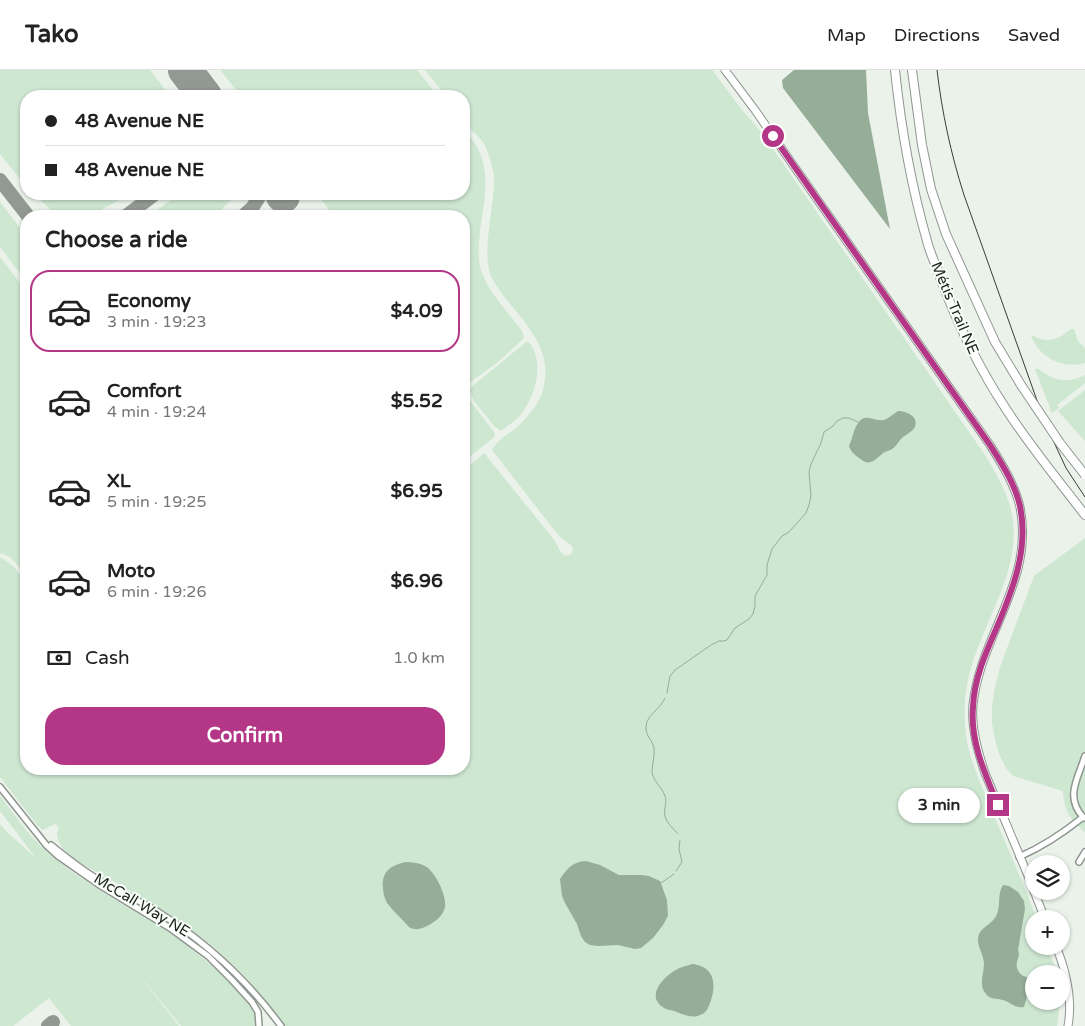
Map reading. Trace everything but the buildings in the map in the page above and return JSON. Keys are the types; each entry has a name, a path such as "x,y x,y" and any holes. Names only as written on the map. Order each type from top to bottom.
{"main road":[{"name":"Métis Trail NE","path":"895,70 904,143 914,190 928,243 950,304 976,358 1005,408 1031,446 1085,515"},
{"name":"Métis Trail NE","path":"912,70 930,188 946,234 995,342 1021,385 1085,476"},
{"path":"1054,434 1060,436 1085,467"}],"street":[{"path":"725,70 985,438 1004,467 1013,487 1022,520 1020,564 1012,590 978,676 973,706 979,757 1025,871"},
{"path":"1019,857 1053,840 1084,818 1073,799 1085,756"},
{"name":"McCall Way NE","path":"0,787 47,846 98,884 170,928 208,956 252,1002 258,1012 259,1026"},
{"name":"McCall Way NE","path":"37,834 68,859 156,911 199,940 236,972 264,1003 281,1026"},
{"path":"1079,862 1085,852"},
{"path":"1059,955 1068,984 1070,1016 1068,1026"}],"shaded area":[{"path":"0,70 150,70 165,90 20,90 20,179 0,154"},
{"path":"220,70 417,70 433,90 236,90"},
{"path":"425,70 712,70 762,133 985,455 999,479 1010,506 1014,528 1013,550 1001,592 975,655 969,676 965,704 967,742 977,774 1025,890 1025,900 1029,900 1033,910 1025,910 1025,955 1050,955 1054,965 1025,965 1025,1010 1059,1010 1057,1026 286,1026 244,975 213,946 176,918 77,861 63,849 58,840 57,833 59,827 55,824 43,830 38,826 0,777 0,558 15,568 20,575 20,775 470,775 470,465 484,453 555,541 560,551 565,556 573,551 572,546 559,536 492,450 500,440 517,427 533,410 543,390 545,373 544,358 531,330 502,293 489,270 488,244 494,175 483,142 470,128 470,90 441,90"},
{"path":"794,70 866,70 868,113 890,229 783,88 782,80"},
{"path":"470,137 478,148 485,171 485,192 479,251 481,270 499,302 522,331 524,338 498,362 470,382 470,210 329,210 322,200 470,200"},
{"path":"40,200 119,200 101,210 51,210"},
{"path":"170,200 231,200 221,210 158,210"},
{"path":"0,202 20,228 20,273 0,247"},
{"path":"0,257 20,283 20,569 12,559 0,553"},
{"path":"1070,329 1074,329 1078,341 1085,348 1085,363 1068,364 1053,360 1040,350 1031,336 1052,340 1062,336"},
{"path":"526,342 530,343 537,362 536,382 529,402 517,419 501,431 495,427 474,401 470,388"},
{"path":"1035,369 1060,380 1072,380 1085,375 1085,383 1057,405 1059,408 1052,413"},
{"path":"1085,390 1085,441 1058,411"},
{"path":"470,401 494,432 495,436 470,456"},
{"path":"898,411 911,415 916,423 914,429 902,438 894,448 869,463 853,453 849,446 855,428 861,420 867,418 884,420"},
{"path":"1085,538 1085,832 1069,814 1063,791 1013,776 1006,768 995,740 992,706 1000,667 1034,576"},
{"path":"0,796 32,837 55,859 99,890 174,936 219,972 250,1006 255,1015 256,1026 181,1026 132,966 179,1026 71,1026 49,998 13,1026 0,1026 0,824 36,858 0,811"},
{"path":"586,861 600,865 619,875 649,876 660,881 667,900 668,916 653,938 641,948 635,949 618,945 590,945 581,936 577,924 562,896 560,879 571,866"},
{"path":"406,862 418,863 429,869 436,878 444,897 445,907 441,916 433,923 420,929 409,927 387,903 384,894 383,882 386,873 392,867"},
{"path":"1003,885 1009,886 1018,892 1024,901 1025,909 1017,968 1025,976 1024,1007 1018,1007 1003,1000 990,997 982,987 984,964 978,938 981,931 996,917"},
{"path":"692,964 699,965 709,972 712,976 714,987 707,1009 704,1013 697,1016 684,1015 663,1007 657,1001 656,996 659,986 666,977 676,970"}],"waterway":[{"path":"667,693 670,676 675,670 711,645 727,640 735,628 753,614 755,596 767,575 767,565 772,549 782,536 789,532 806,513 811,496 809,472 824,432 843,418 849,418 858,422"},
{"path":"665,698 648,719 646,730 654,748 652,772 666,799 665,816 668,823 678,834"},
{"path":"676,871 682,862 679,849 680,840"},
{"path":"661,883 674,874"}],"taxiway":[{"path":"182,70 198,90"},
{"path":"0,180 23,210"},
{"path":"134,210 147,200"},
{"path":"250,210 257,200"},
{"path":"48,1026 53,1022"}],"runway":[{"path":"185,70 200,90"}],"tram line":[{"path":"937,70 947,133 964,195 1045,423 1066,468 1085,497"}],"route":[{"path":"773,136 990,445 1004,467 1013,487 1022,520 1020,564 1012,590 978,676 973,706 979,757 998,805"}]}
